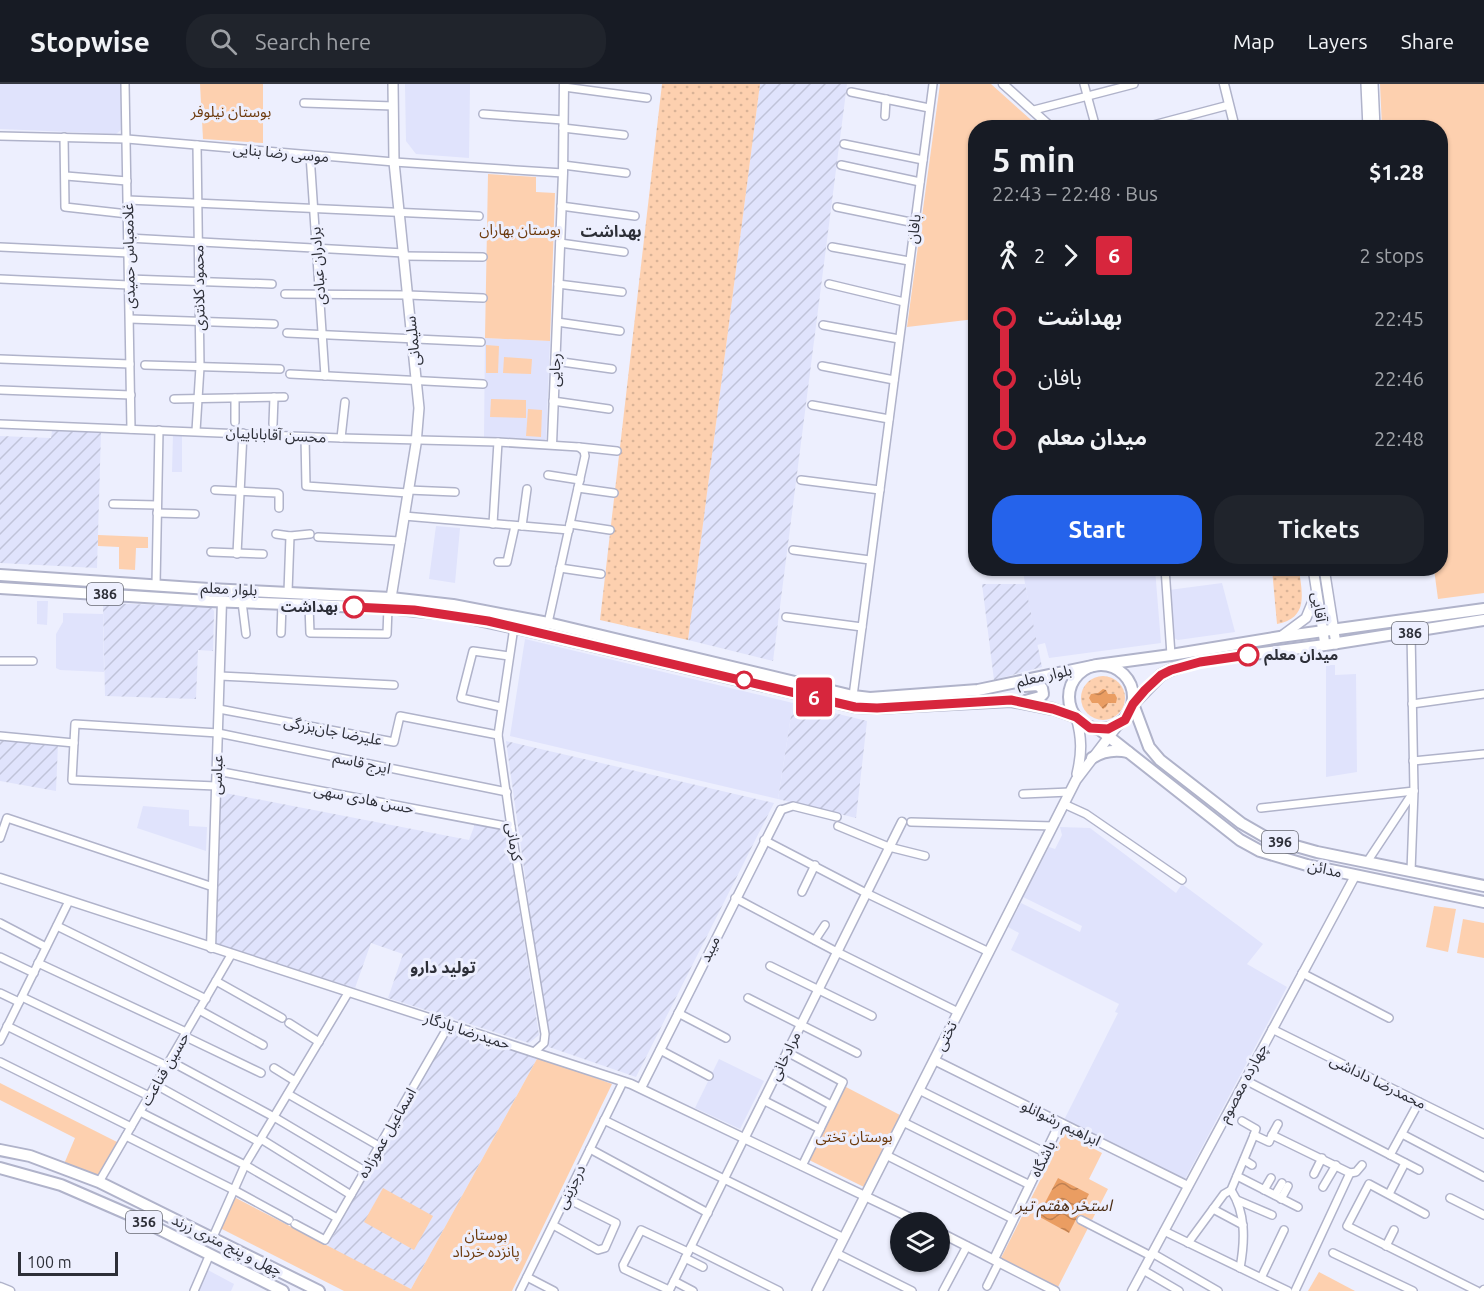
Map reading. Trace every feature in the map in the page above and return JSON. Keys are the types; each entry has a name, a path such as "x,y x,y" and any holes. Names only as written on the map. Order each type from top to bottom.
{"main road":[{"name":"سلیمانی","path":"390,603 417,439 419,408 394,162 393,84"},
{"path":"1366,84 1368,120"},
{"path":"1373,84 1375,120"},
{"name":"بلوار معلم","path":"0,575 288,592 390,603 514,627 855,707 877,708 1011,700 1053,709 1076,717"},
{"name":"آقایی","path":"1314,576 1331,645"},
{"name":"آقایی","path":"1325,576 1331,613 1328,631"},
{"name":"بلوار معلم","path":"0,588 222,602 309,605 453,604 548,623 853,696 879,698 999,687 1097,664 1484,609"},
{"path":"1280,637 1306,618 1317,592"},
{"path":"1331,613 1340,624 1350,628"},
{"name":"386","path":"1133,704 1152,683 1171,670 1200,662 1331,645 1484,620"},
{"path":"1097,664 1117,668 1131,683 1134,693 1133,704 1125,720 1118,725 1099,729 1082,723 1076,717 1069,702 1071,685 1081,671 1097,664"},
{"path":"999,687 1037,685 1042,687 1040,697 1021,702"},
{"name":"مدائن","path":"1133,704 1149,747 1160,760 1241,824 1267,838 1411,872 1484,886"},
{"name":"تختی","path":"1076,717 1081,734 1082,756 1076,780"},
{"name":"تختی","path":"817,1291 1076,780 1118,725"},
{"name":"مدائن","path":"1099,729 1251,847 1307,865 1484,902"},
{"path":"1092,758 1113,750 1128,752"},
{"name":"چهل و پنج متری زرند","path":"0,1150 30,1156 99,1182 320,1291"},
{"name":"چهل و پنج متری زرند","path":"0,1168 61,1185 136,1218 283,1291"}],"street":[{"name":"غلامعباس حمیدی","path":"124,84 132,429"},
{"name":"بافان","path":"853,696 933,84"},
{"path":"1002,84 1044,120"},
{"path":"1084,84 1094,120"},
{"path":"1034,110 1134,84"},
{"path":"1224,84 1233,120"},
{"path":"564,85 647,98"},
{"name":"رجایی","path":"552,444 563,169 564,85"},
{"path":"851,92 930,108"},
{"path":"885,116 886,99"},
{"path":"304,103 393,106"},
{"path":"1172,120 1229,105"},
{"path":"483,114 563,124 624,135"},
{"name":"موسی رضا بنایی","path":"0,135 127,139 394,162 626,173"},
{"path":"64,137 65,207 128,214"},
{"path":"844,144 923,160"},
{"name":"محمود کلانتری","path":"196,431 200,368 197,146"},
{"name":"برادران عبادی","path":"310,155 325,376"},
{"path":"841,165 920,182"},
{"path":"66,176 127,182"},
{"path":"128,200 479,216"},
{"path":"561,206 635,216"},
{"path":"837,207 915,223"},
{"path":"128,238 404,255 483,257"},
{"path":"560,243 624,252"},
{"path":"0,247 129,253"},
{"path":"832,247 909,261"},
{"path":"0,279 272,284"},
{"path":"558,284 622,292"},
{"path":"829,284 904,302"},
{"path":"285,294 483,298"},
{"path":"130,319 274,324"},
{"path":"557,322 620,331"},
{"path":"823,325 899,339"},
{"path":"287,333 481,342"},
{"path":"0,359 130,364"},
{"path":"555,361 612,369"},
{"path":"145,365 279,369"},
{"path":"822,366 894,380"},
{"path":"290,374 483,384"},
{"path":"0,390 131,395"},
{"path":"273,424 274,397"},
{"path":"174,399 284,397"},
{"path":"235,398 235,422"},
{"path":"554,401 609,408"},
{"path":"341,438 345,402"},
{"path":"812,405 889,420"},
{"name":"محسن آقاباباییان","path":"0,424 305,437 552,444"},
{"path":"156,585 159,430"},
{"path":"237,554 243,433"},
{"path":"305,437 306,486 455,492"},
{"path":"493,524 498,442"},
{"path":"552,444 617,451"},
{"path":"548,623 585,453 579,447"},
{"path":"548,476 614,493"},
{"path":"801,480 879,490"},
{"path":"498,562 507,562 519,526 527,489"},
{"path":"215,490 279,493 279,508"},
{"path":"113,504 195,514"},
{"path":"404,516 610,531"},
{"path":"276,534 400,541"},
{"path":"288,592 290,536"},
{"path":"794,550 870,560"},
{"path":"211,552 262,554"},
{"path":"560,568 601,574"},
{"path":"1166,576 1171,655"},
{"name":"عباسی","path":"211,948 222,602"},
{"path":"242,602 246,634"},
{"path":"309,605 310,633 387,634 390,603"},
{"path":"281,633 282,604"},
{"path":"786,617 862,627"},
{"name":"کرمانی","path":"514,627 498,735 545,1034 544,1043 534,1052"},
{"path":"1411,633 1414,791 1411,872"},
{"path":"501,707 461,698 473,651 509,656"},
{"path":"0,661 33,661"},
{"path":"220,676 394,685"},
{"path":"1412,704 1484,694"},
{"name":"علیرضا جان‌بزرگی","path":"219,709 394,742 400,716 498,735"},
{"name":"ایرج قاسم","path":"74,743 75,724 218,733 507,792"},
{"path":"0,736 74,743 72,780 216,786"},
{"path":"1413,761 1484,754"},
{"name":"حسن هادی سهی","path":"217,771 511,827"},
{"path":"1367,862 1414,791"},
{"path":"1261,808 1414,791"},
{"path":"1023,794 1070,792"},
{"path":"1064,804 1086,814 1182,880"},
{"path":"781,810 793,806 837,817"},
{"name":"میبد","path":"640,1088 781,810"},
{"path":"0,838 3,817 213,887"},
{"path":"907,822 1053,826"},
{"name":"مرادخانی","path":"669,1291 866,892 889,847 907,822"},
{"path":"838,826 889,847 925,856"},
{"path":"764,840 989,952"},
{"path":"802,892 814,866"},
{"name":"چهارده معصوم","path":"1132,1291 1355,876"},
{"name":"حمیدرضا یادگار","path":"0,878 640,1088 898,1212"},
{"path":"735,898 958,1012"},
{"path":"1,1036 69,901"},
{"path":"0,923 46,947"},
{"path":"815,940 825,925"},
{"path":"57,926 206,999"},
{"name":"حسین قناعت","path":"99,1182 231,955"},
{"path":"0,957 34,973"},
{"path":"39,963 261,1073"},
{"path":"770,966 872,1016"},
{"path":"1302,973 1389,1018"},
{"path":"216,981 319,1042"},
{"path":"0,993 168,1064 274,1116 365,1171"},
{"path":"213,1237 245,1165 348,993"},
{"path":"748,998 857,1053"},
{"path":"199,1011 263,1046"},
{"path":"678,1013 726,1038"},
{"name":"اسماعیل عموزاده","path":"234,1190 325,1240 450,1025"},
{"path":"8,1026 149,1096"},
{"name":"محمدرضا داداشی","path":"1272,1029 1484,1134"},
{"path":"660,1050 709,1076"},
{"path":"788,1052 843,1082 802,1166"},
{"name":"ابراهیم رشوانلو","path":"934,1060 1188,1186"},
{"path":"0,1062 131,1127"},
{"path":"274,1068 295,1081"},
{"path":"776,1075 831,1105"},
{"path":"1245,1080 1419,1170"},
{"name":"درجزینی","path":"520,1291 623,1082"},
{"path":"156,1085 260,1140 351,1195"},
{"path":"919,1090 1046,1153"},
{"path":"288,1094 379,1146"},
{"path":"763,1100 820,1129"},
{"path":"1390,1155 1419,1102"},
{"path":"140,1112 245,1165 337,1218"},
{"path":"604,1120 844,1238"},
{"path":"1188,1243 1224,1194 1231,1190 1256,1129 1242,1120"},
{"path":"903,1122 1030,1185"},
{"name":"باشگاه","path":"997,1260 1060,1123"},
{"path":"1254,1135 1269,1142 1278,1124"},
{"path":"1401,1134 1484,1177"},
{"path":"1272,1135 1350,1173 1356,1172 1362,1165"},
{"path":"126,1136 234,1190"},
{"path":"590,1149 708,1213"},
{"path":"886,1155 1014,1219"},
{"path":"1314,1174 1322,1158"},
{"path":"1244,1160 1252,1165"},
{"path":"1389,1194 1405,1163"},
{"path":"1323,1187 1336,1165"},
{"path":"1295,1291 1350,1173"},
{"path":"1237,1176 1298,1207"},
{"path":"1264,1190 1270,1178"},
{"path":"1425,1214 1369,1184 1347,1226 1477,1291"},
{"path":"1278,1197 1285,1185"},
{"path":"1231,1190 1238,1200 1243,1225 1240,1268"},
{"path":"553,1225 602,1251 605,1248 616,1223 566,1198"},
{"path":"1450,1198 1484,1215"},
{"path":"1238,1200 1272,1215"},
{"path":"1213,1209 1243,1225"},
{"path":"1081,1220 1218,1291"},
{"path":"669,1291 623,1267 641,1230 778,1291"},
{"path":"1261,1278 1284,1230"},
{"path":"1386,1245 1394,1230"},
{"path":"1164,1231 1288,1291"},
{"path":"950,1238 1055,1291"},
{"path":"943,1291 967,1246"},
{"path":"688,1252 703,1267"},
{"path":"836,1253 912,1291"},
{"path":"1333,1253 1413,1291"},
{"path":"194,1291 210,1254"},
{"path":"987,1286 997,1260"},
{"path":"1143,1270 1179,1291"},
{"path":"527,1277 554,1291"},
{"path":"674,1281 693,1291"},
{"path":"0,1287 10,1291"}],"shaded area":[{"path":"0,84 121,84 123,128 116,134 0,129"},
{"path":"405,84 470,84 469,158 416,154 406,141"},
{"path":"760,84 847,84 773,661 688,640"},
{"path":"485,338 550,341 546,439 541,443 484,439"},
{"path":"52,431 101,432 97,568 0,563 0,436 51,438"},
{"path":"173,435 182,435 182,472 172,472"},
{"path":"436,526 460,528 455,583 429,579"},
{"path":"1024,576 1156,576 1161,643 1049,658 1045,643 1037,645"},
{"path":"1222,583 1235,632 1178,640 1172,637 1169,590"},
{"path":"982,584 1025,584 1042,667 994,680"},
{"path":"37,601 48,601 47,625 37,624"},
{"path":"103,603 211,607 214,611 213,651 198,650 196,699 105,696"},
{"path":"63,613 103,614 104,672 56,668 56,634 63,622"},
{"path":"525,639 793,703 778,799 510,736"},
{"path":"1326,665 1335,665 1335,675 1356,674 1357,772 1326,777"},
{"path":"793,703 867,721 856,818 778,799"},
{"path":"0,739 58,744 56,791 0,781"},
{"path":"506,741 774,803 636,1077 549,1047"},
{"path":"220,792 469,840 475,824 507,830 539,1035 529,1043 388,998 403,954 371,943 355,988 215,944"},
{"path":"143,806 189,810 189,826 207,827 206,851 137,828"},
{"path":"1060,827 1090,828 1176,893 1182,884 1263,944 1247,964 1287,987 1184,1181 1064,1120 1118,1013 1115,1012 1119,1004 1011,950 1019,933 1008,927 1021,903 1080,932 1082,926 1023,897 1049,847 1055,849 1062,835"},
{"path":"450,1028 538,1057 411,1289 327,1247"},
{"path":"719,1059 764,1081 740,1129 695,1108"},
{"path":"206,1269 234,1284 231,1291 197,1291"}],"green space":[{"name":"بوستان نیلوفر","path":"200,84 263,84 263,143 203,139"},
{"path":"662,84 760,84 688,640 600,620"},
{"path":"940,84 991,84 1031,120 968,120 968,320 907,327"},
{"path":"1380,84 1484,84 1484,593 1438,599 1435,576 1448,576 1448,120 1382,120"},
{"name":"بوستان بهاران","path":"488,174 536,177 536,192 555,193 550,341 485,338"},
{"path":"486,345 499,346 498,373 486,373"},
{"path":"504,357 532,359 531,374 503,373"},
{"path":"491,399 526,400 526,418 490,417"},
{"path":"528,409 542,410 541,437 526,436"},
{"path":"98,535 148,537 148,548 136,548 135,570 119,569 119,547 98,546"},
{"path":"1273,576 1300,576 1302,596 1299,611 1287,621 1277,624"},
{"path":"1103,676 1119,682 1125,698 1119,714 1103,720 1087,714 1081,698 1087,682"},
{"path":"1434,906 1456,909 1448,952 1426,947"},
{"path":"1463,919 1484,923 1484,958 1457,953"},
{"name":"بوستان پانزده خرداد","path":"538,1057 612,1084 512,1291 344,1291 218,1227 234,1197 411,1289"},
{"path":"0,1083 119,1143 99,1176 64,1164 75,1138 0,1100"},
{"name":"بوستان تختی","path":"844,1086 900,1115 864,1187 807,1159"},
{"path":"1064,1133 1102,1153 1089,1179 1108,1189 1092,1220 1081,1215 1077,1222 1088,1228 1058,1287 1001,1258"},
{"path":"383,1188 433,1216 414,1250 364,1222"},
{"path":"1319,1272 1355,1291 1308,1291"}],"water":[{"path":"1103,689 1108,694 1115,694 1117,698 1116,703 1108,703 1103,709 1098,703 1092,703 1089,698 1091,694"},
{"name":"استخر هفتم تیر","path":"1058,1178 1089,1194 1069,1233 1038,1216"}],"bus line":[{"name":"6","path":"354,607 414,610 488,621 855,707 877,708 1011,700 1053,709 1076,717 1090,728 1099,729 1108,729 1125,720 1133,704 1145,690 1161,675 1171,670 1200,662 1248,655"}],"place":[{"name":"بهداشت","path":"354,607"},
{"name":"میدان معلم","path":"1248,655"}],"district":[{"name":"بهداشت","path":"611,231"},
{"name":"تولید دارو","path":"443,967"}]}
